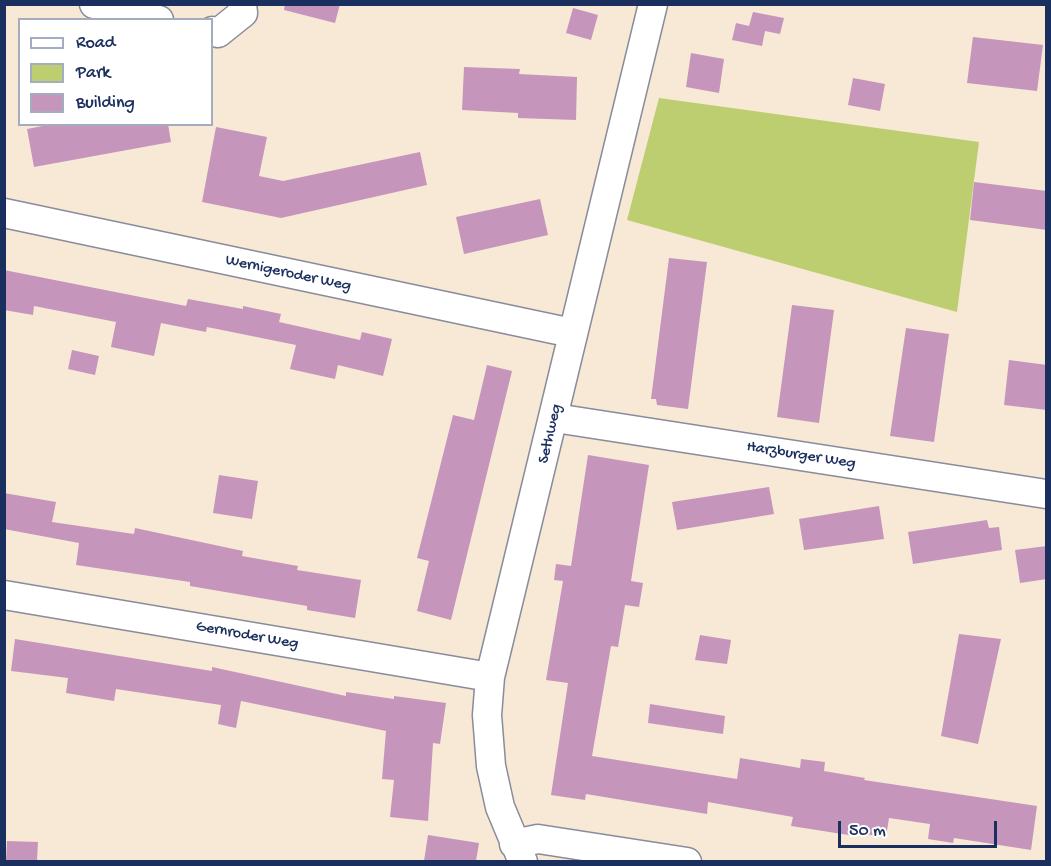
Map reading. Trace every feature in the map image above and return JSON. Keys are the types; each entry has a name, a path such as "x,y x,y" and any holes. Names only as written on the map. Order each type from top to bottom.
{"street":[{"path":"94,4 151,18"},
{"name":"Sethweg","path":"518,853 500,807 491,766 487,715 490,678 555,418 572,333 653,4"},
{"path":"213,32 218,33 243,9"},
{"name":"Wernigeroder Weg","path":"4,213 572,333"},
{"name":"Harzburger Weg","path":"555,418 1047,494"},
{"name":"Gernroder Weg","path":"4,595 490,678"},
{"path":"518,853 537,839 687,861"}],"green space":[{"path":"659,98 979,142 957,312 627,220"}],"building":[{"path":"285,4 340,4 335,23 284,10"},
{"path":"573,8 598,15 591,40 566,33"},
{"path":"753,12 784,18 780,34 765,31 762,46 732,40 736,23 749,26"},
{"path":"973,37 1043,45 1037,91 967,83"},
{"path":"691,53 724,59 719,93 686,87"},
{"path":"464,67 520,69 519,74 577,77 576,120 518,118 518,113 462,110"},
{"path":"853,78 885,84 880,111 848,105"},
{"path":"43,126 168,126 171,142 34,167 27,129"},
{"path":"216,127 267,137 259,176 283,181 420,152 427,185 281,218 202,202"},
{"path":"974,182 1047,191 1047,230 970,220"},
{"path":"540,199 548,235 464,254 456,217"},
{"path":"669,258 707,262 688,409 657,405 656,399 651,399"},
{"path":"4,270 186,306 188,299 243,309 243,306 281,314 279,322 360,340 362,332 392,339 383,376 338,365 335,379 290,369 296,345 207,327 206,332 161,323 154,356 111,347 116,322 34,306 33,315 4,310"},
{"path":"792,305 834,310 819,423 777,417"},
{"path":"906,328 949,334 934,442 890,436"},
{"path":"72,350 99,356 95,375 68,369"},
{"path":"1009,360 1047,365 1047,410 1004,405"},
{"path":"487,365 512,371 451,620 417,611 429,561 417,558 453,415 474,420"},
{"path":"588,455 649,465 631,581 643,583 639,607 625,605 618,647 611,646 592,756 737,779 740,758 800,768 801,759 825,762 824,771 865,778 864,780 1037,806 1031,850 954,838 953,843 928,839 930,824 889,818 886,837 856,833 855,836 791,826 793,817 708,802 707,814 586,794 585,800 551,795 568,683 546,680 563,581 554,580 556,564 571,566"},
{"path":"219,475 258,481 252,519 213,513"},
{"path":"769,487 774,514 677,530 672,502"},
{"path":"4,493 56,502 52,522 134,534 135,528 243,551 242,556 298,566 297,570 361,580 355,618 307,610 307,606 190,586 190,582 76,565 79,543 4,529"},
{"path":"879,506 884,539 804,550 799,519"},
{"path":"987,520 989,528 999,527 1002,550 913,564 908,532"},
{"path":"1047,546 1047,579 1020,583 1015,550"},
{"path":"959,634 1001,639 978,744 941,736"},
{"path":"700,635 731,640 727,664 695,660"},
{"path":"15,639 212,671 212,667 346,696 346,692 446,703 440,744 433,743 428,821 390,817 394,780 382,779 386,731 241,701 236,728 218,724 221,705 116,689 114,701 66,693 68,678 11,671"},
{"path":"650,704 725,716 723,734 648,723"},
{"path":"428,835 479,843 476,861 424,861"},
{"path":"7,841 38,842 37,861 6,861"}]}
